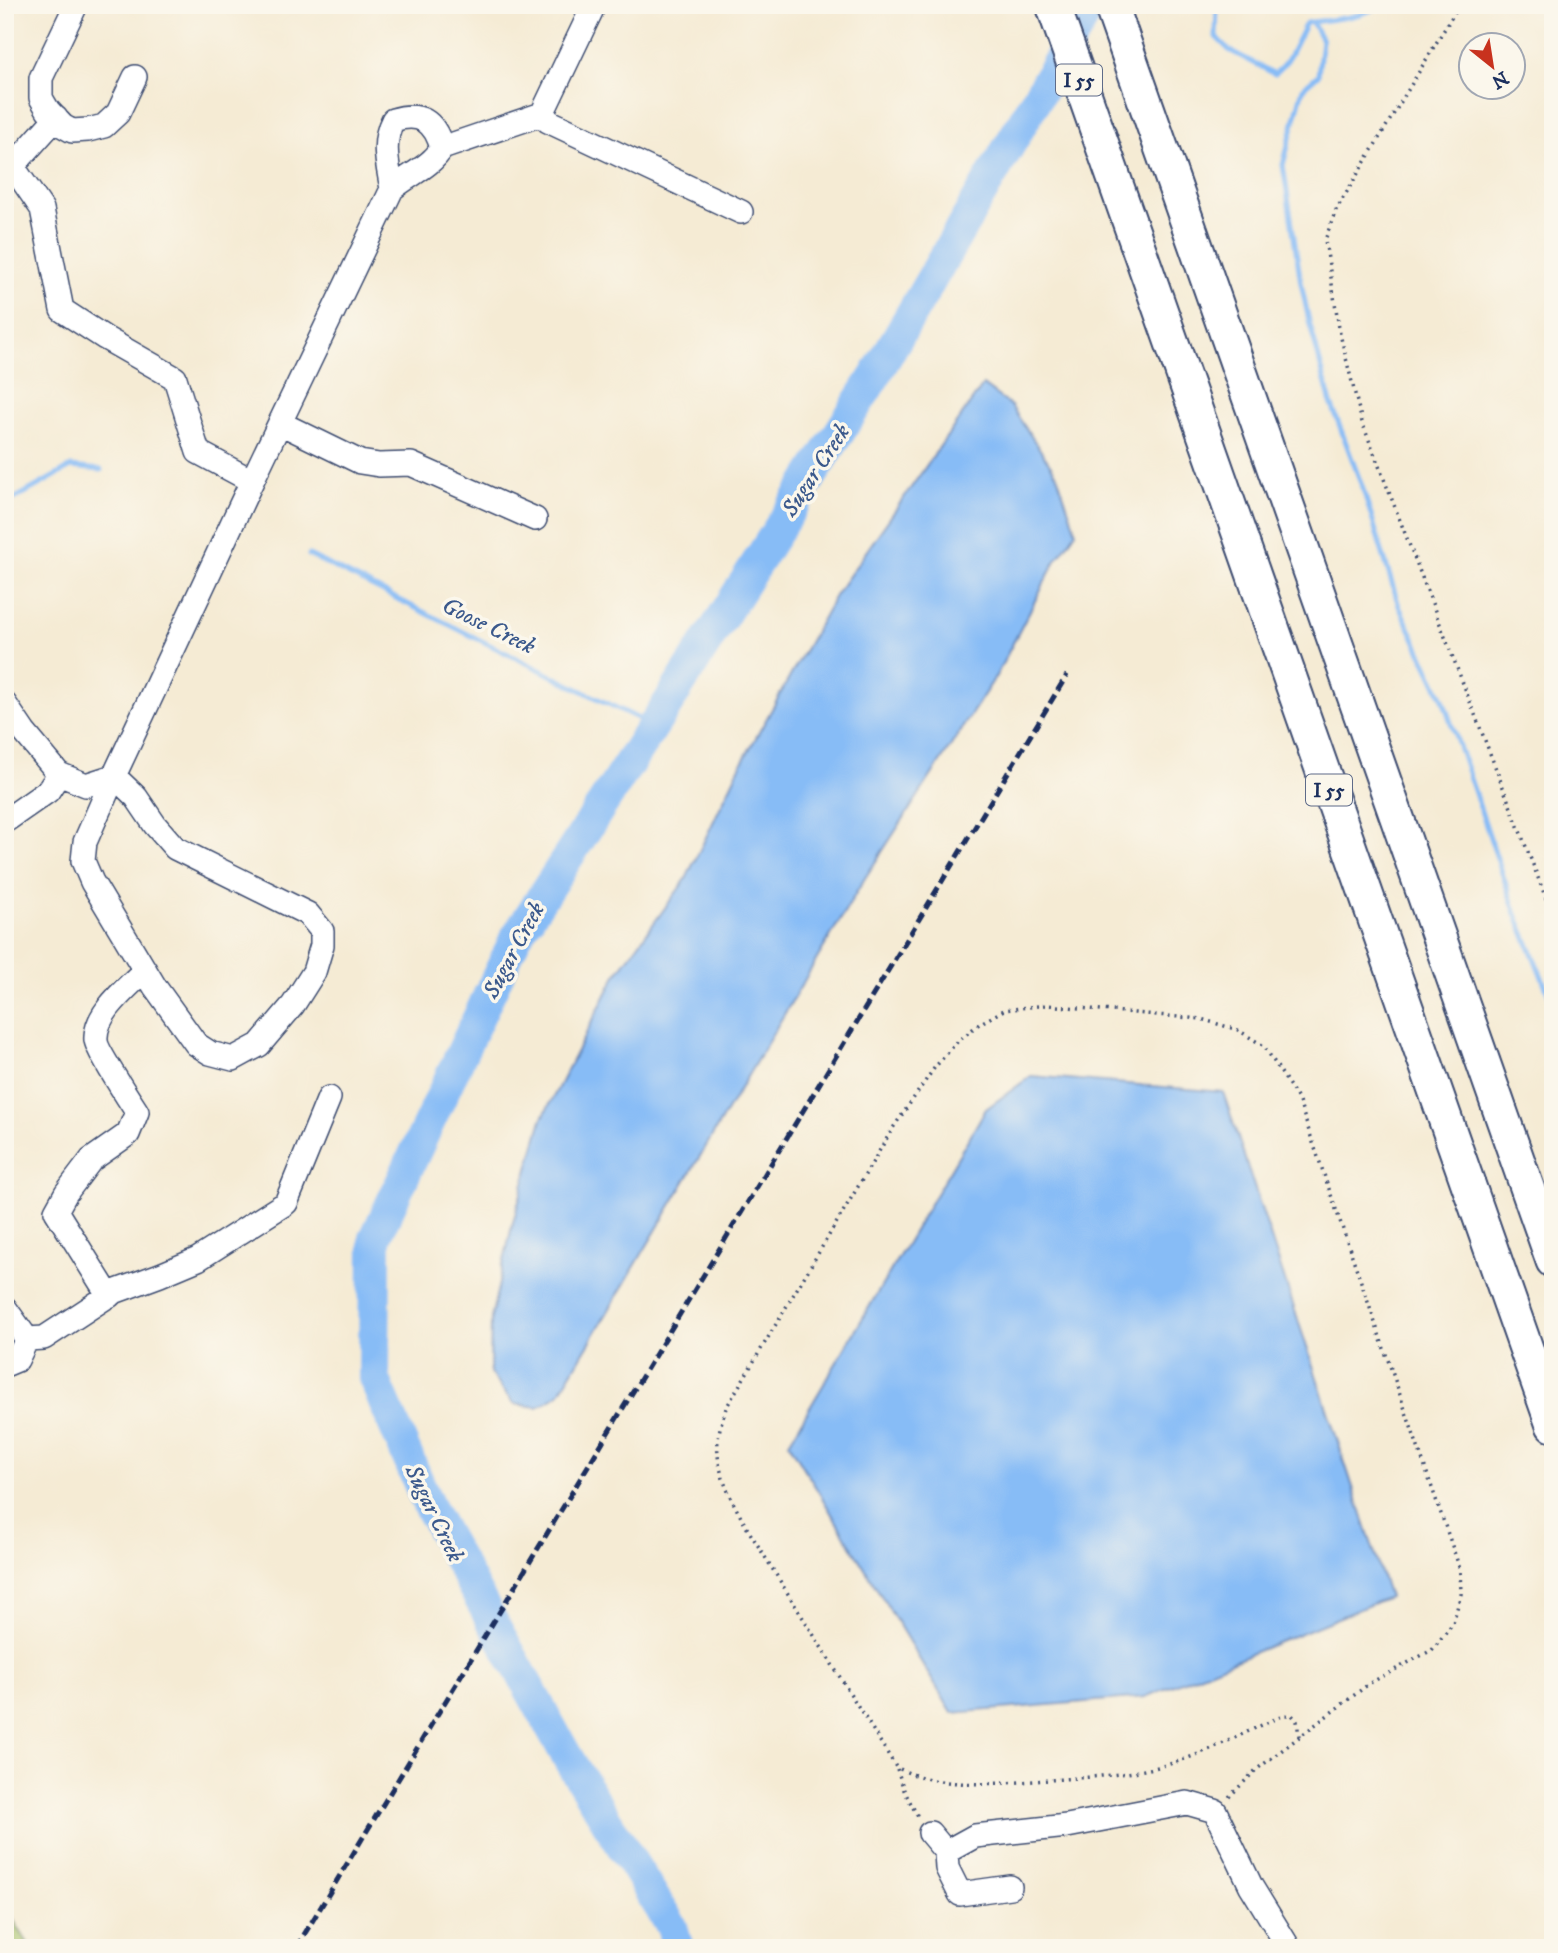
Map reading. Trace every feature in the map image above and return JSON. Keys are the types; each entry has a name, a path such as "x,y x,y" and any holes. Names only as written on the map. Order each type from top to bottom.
{"highway":[{"name":"I 55","path":"1053,5 1553,1425"},
{"name":"I 55","path":"1111,5 1553,1261"}],"lane":[{"path":"76,5 41,78 41,98 48,110 63,126 72,131 104,126 118,113 135,76"},
{"path":"114,776 136,797 175,848 308,914 322,931 322,945 314,972 293,1005 259,1045 233,1059 210,1053 196,1044 145,970 92,881 83,861 85,842 114,776 252,481 392,189 426,166 442,148 542,114 594,5"},
{"path":"542,114 548,121 741,212"},
{"path":"392,189 385,153 387,131 393,120 409,116 422,119 438,132 442,148"},
{"path":"55,118 9,160 43,209 62,310 175,378 198,452 252,481"},
{"path":"280,423 360,462 379,465 411,464 535,519"},
{"path":"5,704 59,774 86,785 114,776"},
{"path":"5,821 48,791 59,774"},
{"path":"109,1296 56,1211 90,1160 128,1134 137,1112 96,1042 99,1021 145,970"},
{"path":"27,1339 44,1338 114,1292 198,1259 286,1203 329,1098"},
{"path":"5,1308 27,1339"},
{"path":"5,1365 17,1360 27,1339"},
{"path":"946,1852 975,1836 1067,1826 1187,1803 1215,1811 1251,1886 1289,1948"},
{"path":"930,1833 946,1852 947,1867 960,1894 1010,1887"}],"path":[{"path":"1460,5 1336,210 1325,240 1339,334 1362,422 1553,911"},
{"path":"930,1833 913,1811 896,1767 747,1528 730,1496 720,1469 718,1440 726,1408 892,1128 935,1067 957,1041 996,1014 1004,1010 1046,1005 1200,1019 1238,1030 1264,1046 1297,1099 1460,1569 1461,1594 1453,1623 1432,1650 1370,1684 1299,1736 1256,1770 1215,1811"},
{"path":"896,1767 926,1779 974,1783 1102,1776 1136,1772 1176,1762 1284,1715 1292,1715 1297,1721 1299,1736"}],"green space":[{"path":"5,1907 31,1948 5,1948"}],"water":[{"path":"983,385 1011,406 1057,475 1076,532 1055,562 996,676 865,878 559,1394 538,1407 514,1404 490,1373 491,1318 512,1226 542,1119 616,975 686,879 739,768 835,596"},
{"path":"1031,1076 1223,1092 1389,1597 1145,1697 952,1713 789,1443 986,1109"}],"waterway":[{"name":"Sugar Creek","path":"678,1948 672,1927 569,1760 429,1507 374,1378 375,1238 516,937 875,376 1091,5"},
{"path":"1217,5 1216,37 1229,50 1275,74 1288,59 1306,23 1354,16 1381,5"},
{"path":"1312,22 1322,40 1318,75 1303,88 1283,165 1309,321 1330,400 1362,486 1399,606 1443,699 1516,914 1553,1004"},
{"name":"Goose Creek","path":"5,504 71,467 101,470"},
{"name":"Goose Creek","path":"309,555 653,726"}],"railway":[{"path":"296,1948 1067,675"}]}
